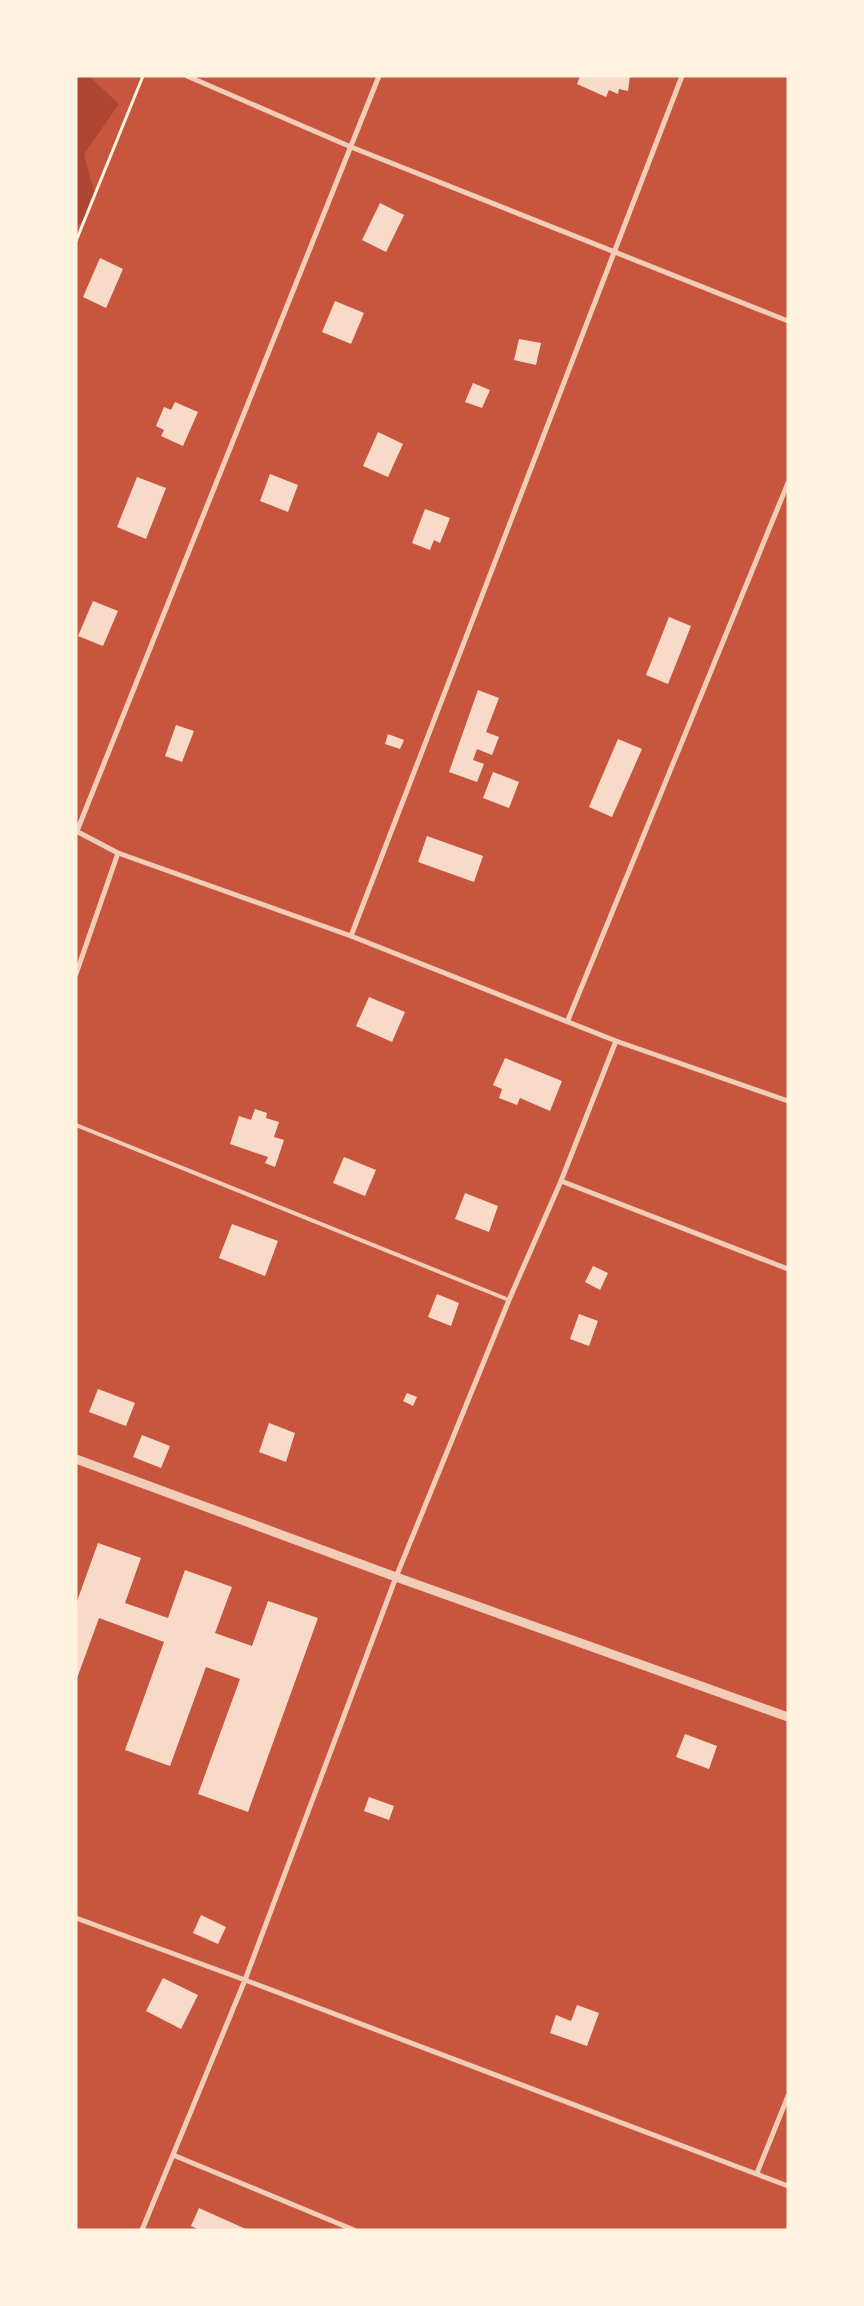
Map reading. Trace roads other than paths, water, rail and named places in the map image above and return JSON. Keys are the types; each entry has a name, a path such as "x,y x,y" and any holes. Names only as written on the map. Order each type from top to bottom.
{"street":[{"path":"187,76 351,147 788,321"},
{"path":"379,76 76,831 118,853 351,936 616,1040 788,1101"},
{"path":"351,936 682,76"},
{"path":"568,1020 788,483"},
{"path":"76,974 118,853"},
{"path":"142,2230 245,1980 396,1577 509,1300 561,1181 616,1040"},
{"path":"561,1181 788,1269"},
{"path":"76,1459 396,1577 788,1717"},
{"path":"76,1918 245,1980 788,2186"},
{"path":"757,2173 788,2096"},
{"path":"173,2155 354,2230"}],"lane":[{"path":"76,1125 509,1300"}]}
